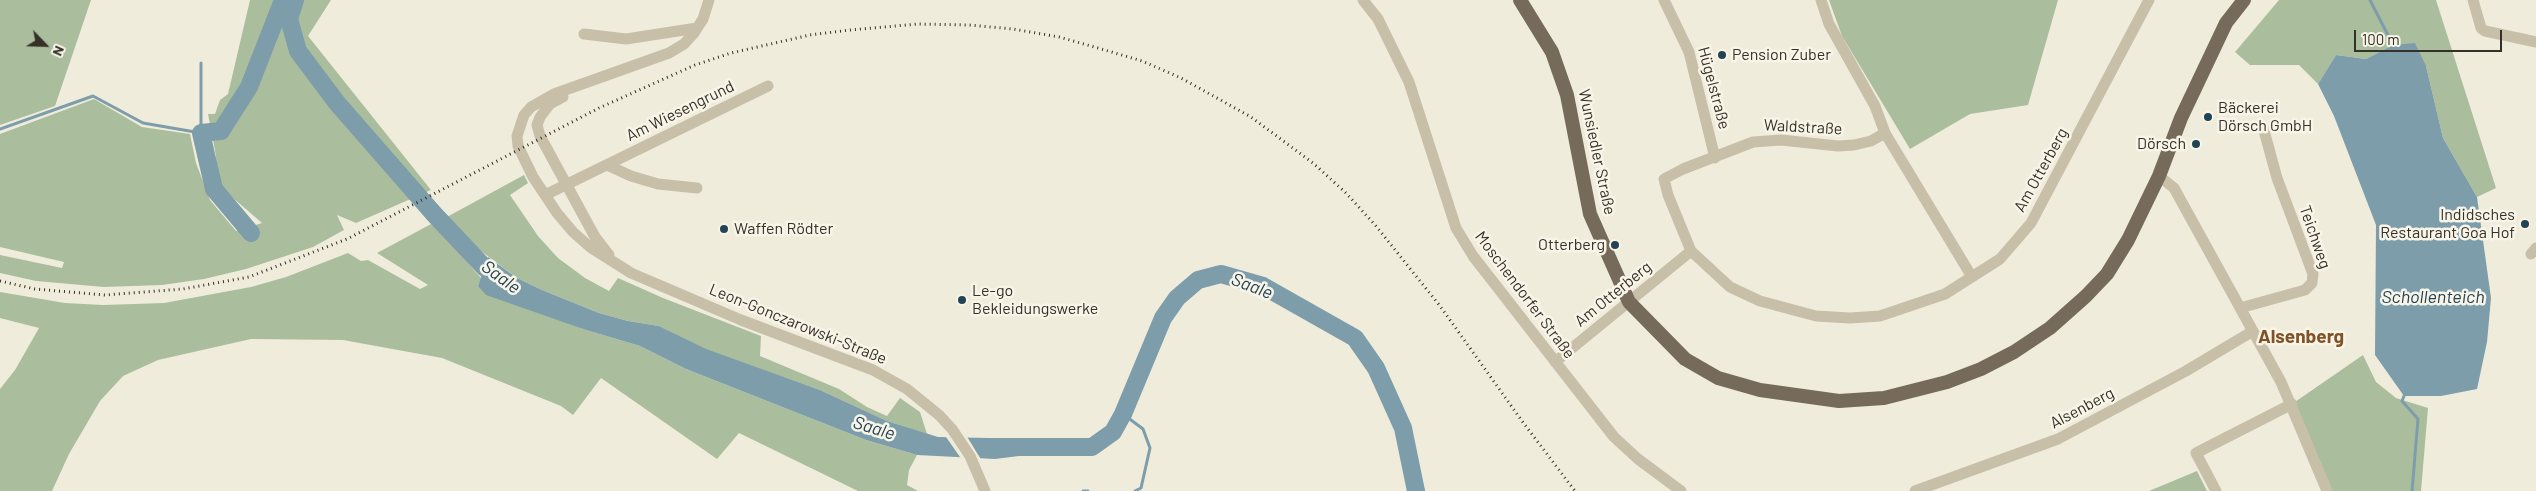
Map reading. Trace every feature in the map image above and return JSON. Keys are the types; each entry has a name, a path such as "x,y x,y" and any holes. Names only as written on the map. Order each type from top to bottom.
{"main road":[{"name":"Wunsiedler Straße","path":"1520,0 1552,52 1567,96 1590,214 1629,302 1685,359 1718,378 1760,390 1839,401 1884,398 1947,382 1982,369 2014,352 2050,328 2106,274 2128,240 2159,176 2182,118 2226,23 2244,0"}],"street":[{"path":"589,84 669,53 684,44 697,28 709,0"},
{"name":"Moschendorfer Straße","path":"1363,0 1378,19 1409,82 1456,228 1472,256 1614,438 1638,460 1681,491"},
{"name":"Hügelstraße","path":"1664,0 1689,52 1715,158"},
{"path":"1821,0 1829,24 1875,106 1885,132 1972,277"},
{"name":"Am Otterberg","path":"1664,179 1668,195 1691,251 1730,286 1760,301 1816,316 1850,318 1880,316 1945,294 2000,259 2031,223 2149,0"},
{"path":"2473,0 2481,28 2485,31 2536,42"},
{"path":"584,34 626,40 697,28"},
{"name":"Leon-Gonczarowski-Straße","path":"589,84 550,104 540,117 537,125 540,136 566,186 595,237 613,260"},
{"name":"Leon-Gonczarowski-Straße","path":"589,84 540,100 527,111 519,126 518,146 545,195 573,232 590,247 631,273 660,287 873,370 907,389 939,415 962,442 983,486"},
{"name":"Am Wiesengrund","path":"545,195 768,86"},
{"name":"Teichweg","path":"2240,308 2305,290 2312,283 2313,274 2277,178 2263,127"},
{"name":"Waldstraße","path":"1664,179 1683,169 1753,142 1781,140 1854,146 1871,141 1885,132"},
{"path":"607,165 631,176 658,184 697,188"},
{"path":"2159,176 2174,188 2292,404 2327,491"},
{"name":"Am Otterberg","path":"1555,362 1691,251"},
{"name":"Alsenberg","path":"1916,491 2058,439 2186,371 2253,331"},
{"path":"2216,491 2196,453 2292,404"}],"green space":[{"path":"0,0 91,0 55,106 0,125"},
{"path":"250,0 331,0 308,36 431,190 356,223 337,215 344,230 313,247 246,269 204,279 162,285 104,287 36,281 0,273 0,255 62,268 64,262 0,247 0,134 94,99 142,127 190,134 196,163 210,200 236,231 262,223 218,185 216,156 208,114 215,114 220,100 228,94"},
{"path":"1829,0 2058,0 2028,105 1970,114 1910,149 1842,36"},
{"path":"2279,0 2436,0 2496,188 2477,197 2443,138 2426,66 2393,45 2366,59 2336,55 2318,84 2299,65 2250,65 2235,52"},
{"path":"524,175 528,183 510,195 538,236 558,258 585,278 609,291 618,278 663,298 761,336 760,356 839,389 867,407 887,416 900,398 920,412 927,434 887,421 820,390 706,350 659,326 628,321 599,313 517,278 469,242 445,218"},
{"path":"433,223 481,278 478,286 586,330 640,346 686,369 866,440 917,455 909,470 907,485 918,491 858,491 739,433 717,459 601,378 573,415 561,406 442,358 343,340 251,339 158,360 123,376 100,401 69,454 52,491 0,491 0,389 15,370 39,328 0,318 0,292 65,303 103,305 164,303 251,287 286,277 348,253 361,261 368,260 420,289 428,285 377,253"},
{"path":"2363,355 2376,382 2396,398 2428,408 2421,491 2327,491 2292,404"},
{"path":"2197,471 2207,491 2149,491"}],"water":[{"name":"Schollenteich","path":"2415,43 2426,66 2443,138 2477,197 2491,298 2487,342 2477,389 2441,396 2404,396 2375,355 2376,225 2334,116 2318,84 2336,55 2366,59 2393,45"},
{"path":"488,257 517,278 542,290 599,313 628,321 659,326 706,349 820,390 887,421 938,437 989,438 1027,455 995,459 917,455 866,440 686,369 640,346 586,330 486,295 478,286"},
{"path":"1403,428 1417,465 1425,491 1409,491"}],"pier":[{"path":"944,434 966,435 982,461 962,460"}],"waterway":[{"path":"251,233 214,189 201,133 221,131 249,87 283,0"},
{"name":"Saale","path":"295,0 289,19 298,51 337,103 434,214 485,268 503,282"},
{"path":"2370,0 2393,45"},
{"path":"0,129 93,96 143,123 201,133 201,63"},
{"name":"Saale","path":"984,447 1092,447 1113,432 1123,414 1163,318 1177,298 1198,280 1221,274 1263,286 1355,338 1376,368 1403,428 1416,491"},
{"path":"2404,396 2402,401 2418,419 2412,491"},
{"path":"1123,414 1143,429 1150,448 1141,488 1135,491"},
{"path":"1083,491 1088,491"}],"railway":[{"path":"0,281 35,289 105,295 183,289 249,277 347,239 599,108 695,65 731,53 810,35 918,24 969,25 1013,29 1059,37 1098,48 1142,61 1181,78 1251,117 1313,163 1346,193 1376,226 1440,306 1522,421 1575,491"}],"place":[{"name":"Pension Zuber","path":"1722,55"},
{"name":"Bäckerei Dörsch GmbH","path":"2208,117"},
{"name":"Dörsch","path":"2196,144"},
{"name":"Indidsches Restaurant Goa Hof","path":"2525,224"},
{"name":"Waffen Rödter","path":"724,229"},
{"name":"Otterberg","path":"1615,245"},
{"name":"Le-go Bekleidungswerke","path":"962,300"}],"district":[{"name":"Alsenberg","path":"2301,337"}]}
